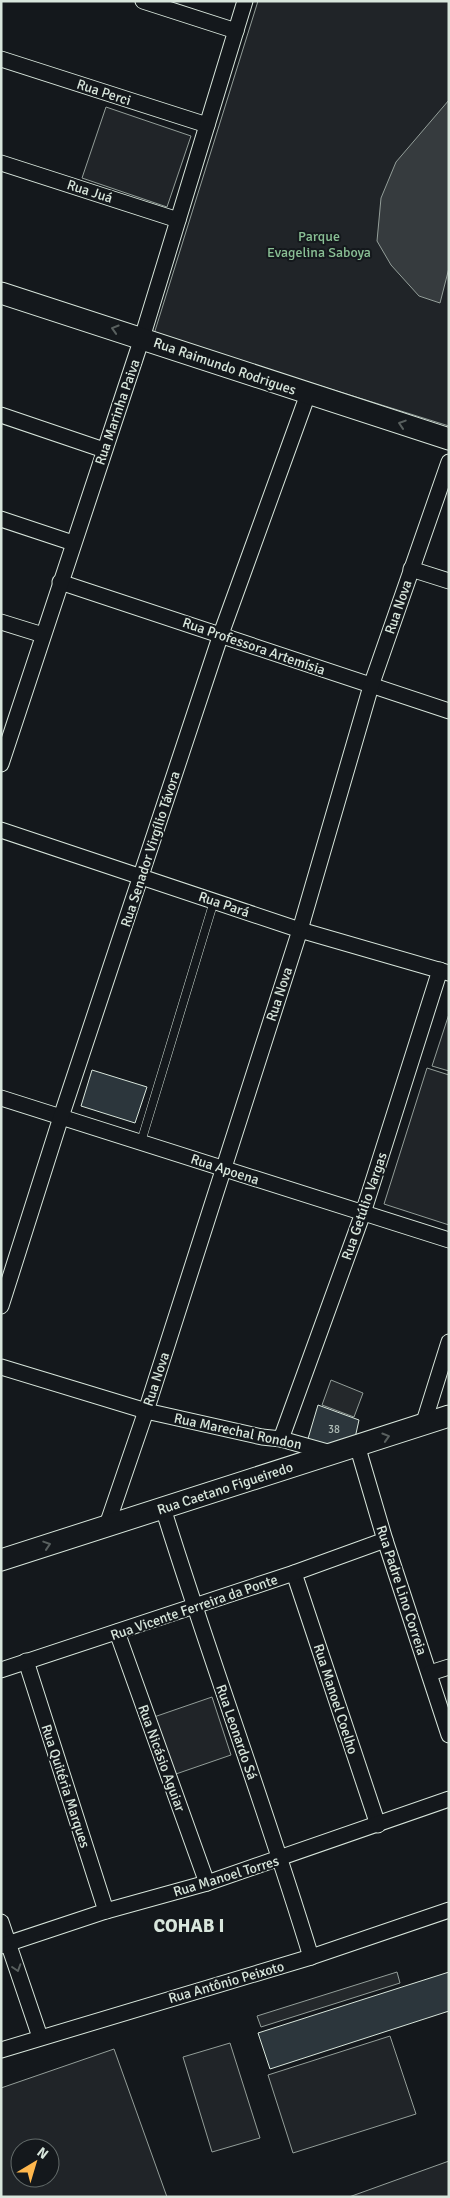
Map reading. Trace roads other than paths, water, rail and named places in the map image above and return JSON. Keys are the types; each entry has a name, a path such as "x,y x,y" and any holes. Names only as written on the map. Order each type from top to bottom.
{"main road":[{"name":"Rua Raimundo Rodrigues","path":"1,293 449,439"},
{"name":"Rua Caetano Figueiredo","path":"1,1560 107,1524 163,1508 449,1416"}],"street":[{"path":"143,1 236,31"},
{"name":"Rua Marinha Paiva","path":"1,764 7,729 43,635 142,338 245,1"},
{"name":"Rua Perci","path":"1,59 208,125"},
{"name":"Rua Juá","path":"1,163 178,220"},
{"name":"Rua Senador Virgílio Távora","path":"1,1306 60,1117 221,634 308,394"},
{"path":"1,415 104,450"},
{"name":"Rua Nova","path":"107,1524 146,1411 300,930 371,686 449,462"},
{"path":"1,519 73,542"},
{"path":"411,569 449,581"},
{"name":"Rua Professora Artemísia","path":"60,582 449,711"},
{"path":"1,622 43,635"},
{"name":"Rua Pará","path":"1,830 142,875 300,930 444,971"},
{"name":"Rua Getúlio Vargas","path":"282,1439 363,1213 444,971"},
{"name":"Rua Apoena","path":"1,1098 449,1240"},
{"path":"423,1425 449,1342"},
{"name":"Rua Marechal Rondon","path":"1,1367 146,1411 262,1437 282,1439 331,1453"},
{"name":"Rua Padre Lino Correia","path":"357,1445 385,1540 449,1735"},
{"name":"Rua Leonardo Sá","path":"163,1508 194,1605 281,1859 310,1957"},
{"name":"Rua Vicente Ferreira da Ponte","path":"1,1670 294,1573 385,1540"},
{"name":"Rua Manoel Coelho","path":"294,1573 378,1825"},
{"name":"Rua Nicásio Aguiar","path":"117,1632 207,1883"},
{"name":"Rua Quitéria Marques","path":"26,1661 106,1911"},
{"path":"430,1673 449,1667"},
{"name":"Rua Manoel Torres","path":"5,1945 106,1911 207,1883 281,1859 449,1799"},
{"name":"Rua Antônio Peixoto","path":"1,2050 310,1957 449,1910"},
{"path":"1,1922 5,1945 40,2037"}],"lane":[{"path":"142,1142 214,901"}],"district":[{"name":"COHAB I","path":"189,1925"}],"park label":[{"name":"Parque Evagelina Saboya","path":"319,244"}]}
